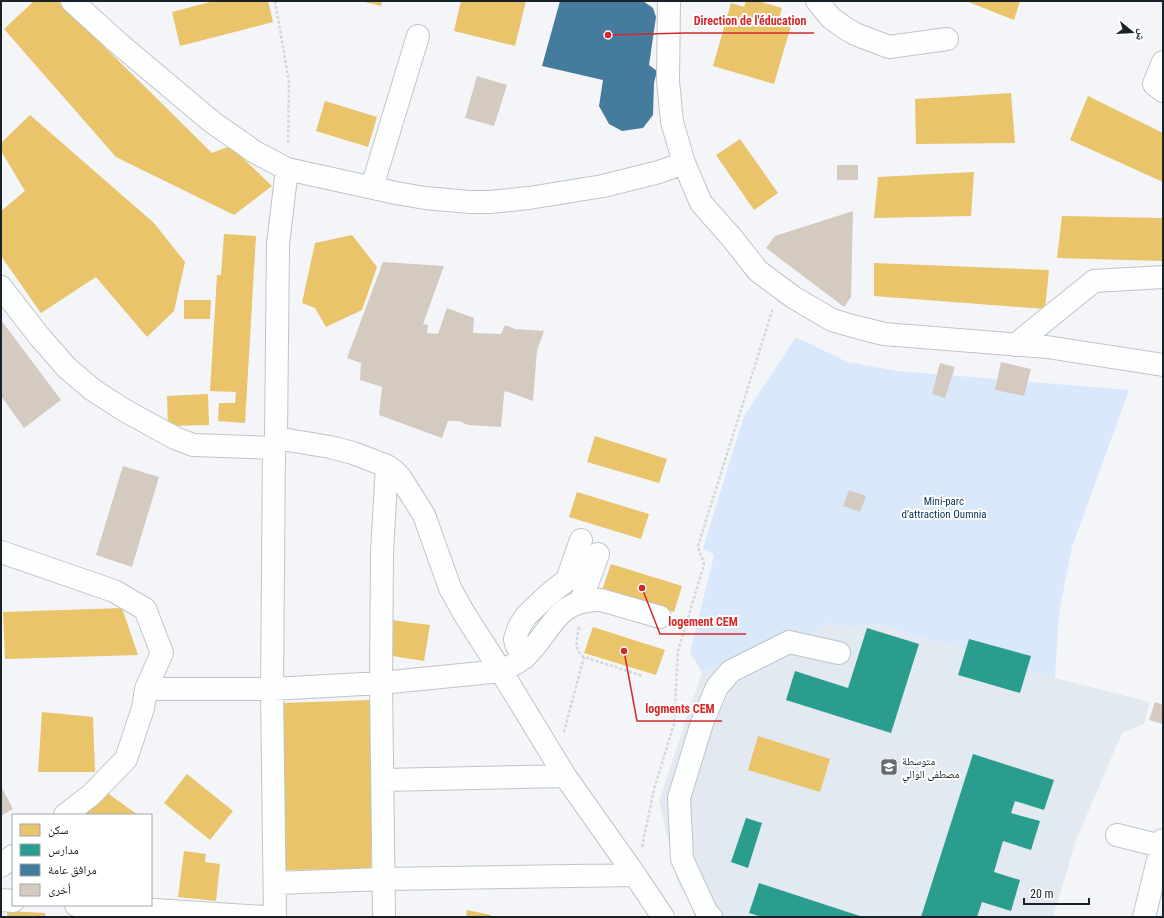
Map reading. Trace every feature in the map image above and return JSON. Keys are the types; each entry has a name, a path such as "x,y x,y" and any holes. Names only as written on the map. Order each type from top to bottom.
{"street":[{"path":"72,1 117,42 212,122 255,152 287,169 424,198 470,202 490,202 529,198 603,186 684,163"},
{"path":"669,1 668,81 672,122 684,163 701,203 732,238 758,271 793,297 832,320 884,334 1047,347 1163,365"},
{"path":"818,1 831,18 845,28 855,34 889,47 947,39"},
{"path":"372,187 418,36"},
{"path":"1163,62 1154,84 1163,91"},
{"path":"275,917 272,689 278,244 287,169"},
{"path":"1015,345 1094,281 1163,277"},
{"path":"1,287 39,336 67,368 94,390 124,410 175,438 193,445 275,443 330,447 353,453 387,466 394,471 400,477 424,515 450,588 465,615 566,776 663,917"},
{"path":"384,917 381,683 382,552 387,466"},
{"path":"524,658 516,644 515,638 519,627 526,616 548,595 567,580 581,540"},
{"path":"1,552 114,591 145,609 162,654 146,689 143,708 126,759 91,795 66,814"},
{"path":"581,601 598,554"},
{"path":"146,689 272,689 381,683 501,671 524,658 532,650 561,612 581,601 591,599 601,600 660,617"},
{"path":"711,917 707,913 682,859 679,798 702,723 717,687 731,671 789,642 839,653"},
{"path":"383,780 566,776"},
{"path":"1117,834 1162,843 1144,917"},
{"path":"1,866 12,857"},
{"path":"275,883 384,879 635,875"},
{"path":"1,900 12,901"},
{"path":"92,906 265,917"}],"path":[{"path":"275,1 289,82 287,169"},
{"path":"635,875 641,862 642,845 654,789 674,724 678,651 704,565 698,546 780,287"},
{"path":"581,601 576,647 579,654 584,657 643,676"},
{"path":"562,739 584,657"}],"shaded area":[{"name":"متوسطة مصطفى الوالي","path":"827,623 851,628 878,624 1055,678 1150,702 1144,724 1122,733 1076,840 1053,917 703,917 679,885 659,801 702,672 794,634 808,637"}],"green space":[{"name":"Mini-parc d’attraction Oumnia","path":"796,337 847,362 898,371 1129,390 1072,547 1059,613 1055,678 878,624 851,628 827,623 808,637 794,634 702,672 690,653 714,555 703,548 744,416"}],"building: سكن":[{"path":"34,1 58,1 212,153 230,146 272,186 234,215 116,157 4,29"},
{"path":"214,1 268,1 273,22 180,46 172,12"},
{"path":"361,1 382,1 381,6"},
{"path":"461,1 526,1 515,46 454,31"},
{"path":"746,1 758,1 782,8 779,19 792,22 774,84 713,66 731,3 744,7"},
{"path":"966,1 1020,1 1014,20"},
{"path":"1011,93 1015,143 916,144 915,99"},
{"path":"1088,96 1163,133 1163,182 1070,140"},
{"path":"325,101 377,117 368,147 316,131"},
{"path":"30,115 154,223 185,262 174,311 147,337 96,277 41,313 1,256 1,211 25,191 1,151 1,143"},
{"path":"740,139 778,193 754,210 716,155"},
{"path":"974,172 971,216 874,218 878,177"},
{"path":"1062,216 1163,218 1163,261 1057,258"},
{"path":"224,234 256,236 245,423 218,421 219,403 235,403 236,392 210,391 217,275 221,275"},
{"path":"352,235 377,267 362,310 326,327 315,308 302,303 315,243"},
{"path":"874,263 1049,270 1045,309 874,296"},
{"path":"184,300 211,300 210,319 184,319"},
{"path":"208,394 209,425 168,426 167,396"},
{"path":"595,436 667,459 659,483 587,462"},
{"path":"577,492 649,514 641,539 569,517"},
{"path":"611,564 682,586 674,612 602,590"},
{"path":"122,608 138,655 5,659 3,612"},
{"path":"391,620 430,625 424,661 386,655"},
{"path":"593,627 665,650 656,675 584,653"},
{"path":"371,700 371,869 285,870 283,703"},
{"path":"42,712 93,717 95,772 38,772"},
{"path":"758,736 830,759 820,792 748,770"},
{"path":"187,774 233,811 210,840 164,803"},
{"path":"103,790 137,814 74,814 78,808 86,813"},
{"path":"184,851 206,854 205,862 220,864 216,901 178,897"},
{"path":"467,910 491,915 491,917 466,917"},
{"path":"7,911 45,913 45,917 7,917"}],"building: مدارس":[{"path":"867,628 919,644 891,733 786,700 795,671 848,688"},
{"path":"969,639 1031,656 1020,693 958,675"},
{"path":"973,754 1054,780 1044,810 1015,801 1011,813 1040,821 1031,850 1003,841 994,872 1020,880 1011,911 982,902 977,917 921,917"},
{"path":"746,818 762,823 748,868 731,862"},
{"path":"759,883 863,917 762,917 749,913"}],"building: مرافق عامة":[{"path":"560,1 643,1 653,8 656,17 649,65 657,71 654,83 653,115 643,128 622,131 609,124 599,106 603,80 542,66"}],"building: أخرى":[{"path":"477,76 507,85 494,126 465,118"},
{"path":"837,165 858,165 858,180 837,180"},
{"path":"853,211 851,297 844,307 766,248 775,236"},
{"path":"383,262 444,266 423,324 428,325 427,333 438,334 447,308 474,318 473,333 501,334 505,325 515,329 544,331 537,350 533,401 505,391 501,427 468,425 459,421 448,421 442,438 379,415 382,387 360,380 361,363 347,358"},
{"path":"1,320 61,400 24,428 1,396"},
{"path":"1001,362 1031,369 1024,396 995,390"},
{"path":"940,363 955,367 945,398 932,394"},
{"path":"123,466 159,477 132,567 96,555"},
{"path":"849,490 866,496 860,512 843,506"},
{"path":"1155,702 1163,705 1163,724 1149,720"},
{"path":"1,786 13,809 1,816"}],"place":[{"name":"Direction de l'éducation","path":"608,35"},
{"name":"logement CEM","path":"642,588"},
{"name":"logments CEM","path":"624,651"},
{"name":"متوسطة مصطفى الوالي","path":"889,767"}]}
